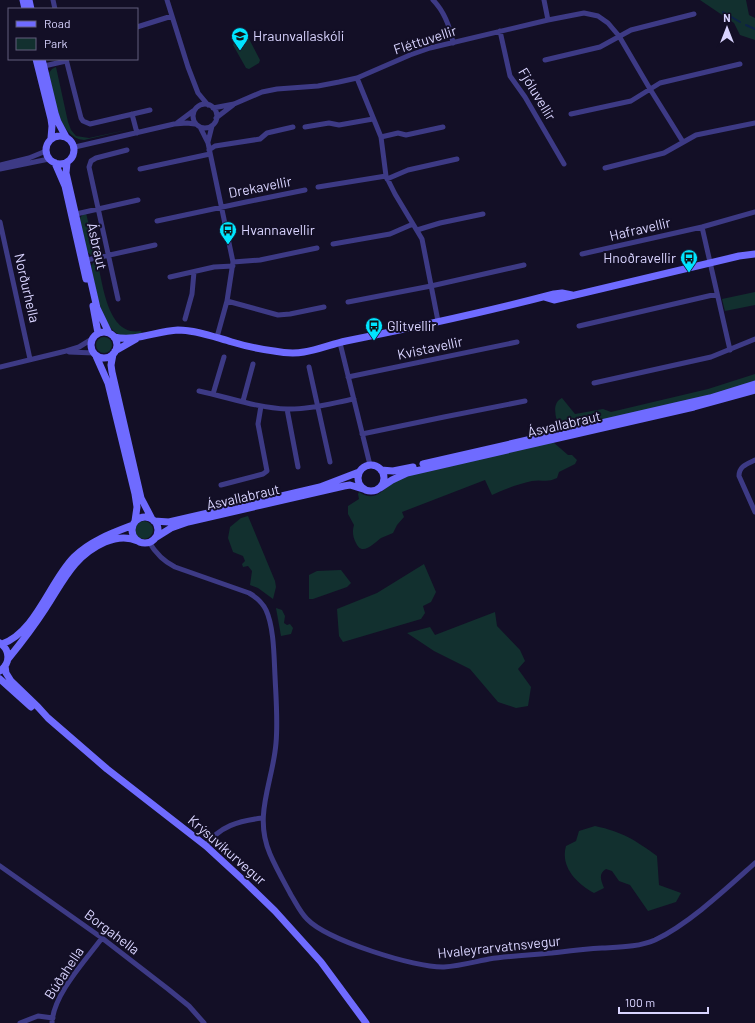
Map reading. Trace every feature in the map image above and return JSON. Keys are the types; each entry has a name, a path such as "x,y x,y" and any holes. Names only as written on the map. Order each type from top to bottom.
{"main road":[{"path":"36,60 52,126 52,138 46,146 46,151 52,161 63,164 67,163 73,156 75,147 66,137 58,122 43,63"},
{"path":"52,138 59,136 66,137"},
{"name":"Ásbraut","path":"52,161 65,186 98,333"},
{"name":"Ásbraut","path":"67,163 66,173 97,308 112,335"},
{"path":"138,541 133,536 132,532 137,512 137,503 112,394 90,345 92,339 98,333 101,332 121,339 138,338 178,330 196,332 217,337 262,350 287,353 303,352 544,297 554,300 739,256 755,254"},
{"path":"4,665 44,611 69,571 80,558 93,548 125,537 142,542 152,540 157,531 141,498 112,372 111,365 117,344 112,335"},
{"path":"95,355 106,358 138,338"},
{"name":"Ásvallabraut","path":"381,470 393,471 406,469 710,398 755,384"},
{"name":"Ásvallabraut","path":"380,488 399,476 414,471 688,409 755,390"},
{"path":"370,465 381,470 384,481 380,488 372,492 363,489 360,486 357,479 362,468 370,465"},
{"name":"Ásvallabraut","path":"153,520 169,522 313,489 359,472"},
{"name":"Ásvallabraut","path":"152,540 171,528 188,522 344,486 350,485 363,489"},
{"path":"1,643 13,639 26,626 38,611 62,572 74,557 90,544 134,523 143,517 153,520"},
{"name":"Krýsuvíkurvegur","path":"1,643 7,651 4,665 9,679 48,718 107,769 206,846 244,880 297,934 321,962 366,1023"},
{"name":"Krýsuvíkurvegur","path":"0,679 35,710 48,718"}],"street":[{"path":"75,147 174,124 187,123 206,128 212,126 216,118 216,114 213,108 208,105 198,93 167,0"},
{"path":"433,0 444,15 453,43"},
{"path":"544,0 548,20"},
{"name":"Fléttuvellir","path":"213,108 234,104 262,92 296,86 325,84 357,78 410,54 548,20 573,15 591,14 598,16 608,23 619,36 683,142"},
{"path":"545,60 600,47 631,30 694,14"},
{"path":"138,27 172,16"},
{"name":"Fjóluvellir","path":"500,31 510,76 525,97 564,164"},
{"path":"43,63 66,60 83,121 90,124 150,110"},
{"path":"571,114 631,101 660,83 740,64"},
{"path":"357,78 381,137 386,177 417,230 424,249 438,322"},
{"path":"198,93 193,118 198,126"},
{"name":"Fléttuvellir","path":"216,118 234,104"},
{"path":"174,124 196,109 204,105 208,105"},
{"path":"132,114 137,133"},
{"path":"304,127 328,123 339,125 373,119"},
{"path":"605,168 664,153 696,135 755,123"},
{"name":"Drekavellir","path":"198,126 208,143"},
{"name":"Drekavellir","path":"212,126 208,143 209,152 233,264 227,301 217,337"},
{"path":"140,169 209,152 214,146 260,139 268,133 293,127"},
{"path":"381,137 398,133 406,135 442,127"},
{"path":"118,299 89,167 91,161 96,158 127,150"},
{"path":"0,165 29,158 46,151"},
{"path":"318,187 386,177 408,170 457,159"},
{"path":"0,169 52,161"},
{"name":"Drekavellir","path":"157,221 305,190"},
{"path":"76,214 138,200"},
{"name":"Hafravellir","path":"582,254 702,227 755,212"},
{"path":"417,230 440,223 483,214"},
{"name":"Norðurhella","path":"0,222 30,359"},
{"path":"333,244 390,234 413,224"},
{"path":"702,227 730,350"},
{"path":"86,260 155,245"},
{"path":"170,277 214,267 260,260 317,248"},
{"path":"348,302 430,286 524,265"},
{"path":"185,319 192,294 194,272"},
{"path":"579,326 717,294"},
{"path":"227,301 278,314 290,314 324,307"},
{"path":"0,367 66,351 79,347 92,339"},
{"path":"594,383 711,357 755,339"},
{"name":"Kvistavellir","path":"348,376 517,342"},
{"path":"340,343 370,465"},
{"path":"66,351 95,355"},
{"path":"213,394 224,357"},
{"path":"243,402 254,364"},
{"path":"309,367 330,462"},
{"path":"199,391 261,406 287,409 318,406 354,399"},
{"path":"362,434 524,401"},
{"path":"220,485 263,474 267,471 258,424 261,406"},
{"path":"287,409 298,467"},
{"path":"755,460 740,468 739,476 755,512"},
{"name":"Hvaleyrarvatnsvegur","path":"152,540 155,552 165,562 175,567 249,593 266,609 270,621 273,647 277,729 274,755 262,818 263,831 269,852 282,880 301,912 312,924 324,931 364,948 410,963 444,967 506,957 630,946 653,941 671,932 755,863"},
{"path":"206,846 216,834 228,826 247,820 262,818"},
{"name":"Borgahella","path":"0,866 102,938 168,989 188,1006 204,1023"},
{"name":"Búðahella","path":"52,1021 55,1006 60,995 102,938"},
{"path":"20,1023 38,1016 52,1021"}],"green space":[{"path":"700,0 746,0 749,15 755,18 755,40 740,35 734,23"},
{"path":"245,37 248,37 260,60 259,63 249,69 246,68 233,45"},
{"path":"56,67 68,122 71,130 76,136 89,138 131,129 84,140 75,137 68,132 55,103 49,73"},
{"path":"84,213 86,213 96,255 91,255 87,252 80,218"},
{"path":"97,260 108,306 114,317 121,326 130,331 141,331 142,333 127,336 121,335 112,329 107,322 99,303 91,266"},
{"path":"755,292 755,305 725,311 722,299"},
{"path":"101,337 107,337 112,342 110,351 107,353 101,353 96,348 96,342"},
{"path":"755,374 755,382 710,395 559,430 555,408 558,401 562,398 575,414 603,409 611,412 708,389"},
{"path":"553,442 568,455 572,455 577,460 575,464 559,472 557,478 527,482 492,495 485,480 402,512 404,517 397,525 393,533 381,538 368,548 361,549 355,541 353,532 354,525 348,514 348,506 359,499 359,492 368,496 376,495 394,482 407,476"},
{"path":"248,516 275,581 276,587 273,599 258,588 250,585 252,571 248,566 243,567 242,564 245,561 243,556 233,552 228,538 230,527 241,518"},
{"path":"144,521 150,524 153,530 150,536 144,539 138,536 135,530 138,524"},
{"path":"424,564 436,592 431,602 423,606 425,613 421,619 343,642 339,636 337,609 377,593"},
{"path":"341,570 351,583 347,587 313,599 309,599 309,575 317,571"},
{"path":"276,608 282,610 285,616 284,623 287,625 290,624 293,628 291,634 281,636"},
{"path":"495,612 497,626 520,650 525,661 518,669 531,687 528,706 516,708 498,702 470,669 434,651 407,633 430,627 435,635"},
{"path":"595,826 628,837 657,856 659,885 681,893 676,902 648,911 630,885 619,881 612,871 606,869 601,875 604,888 594,893 576,880 571,874 565,861 566,846 576,841 579,831"}],"waterway":[{"path":"723,12 740,22"},
{"path":"746,25 755,29"}],"place":[{"name":"Hraunvallaskóli","path":"240,51"},
{"name":"Hvannavellir","path":"228,245"},
{"name":"Hnoðravellir","path":"689,273"},
{"name":"Glitvellir","path":"374,341"}]}
